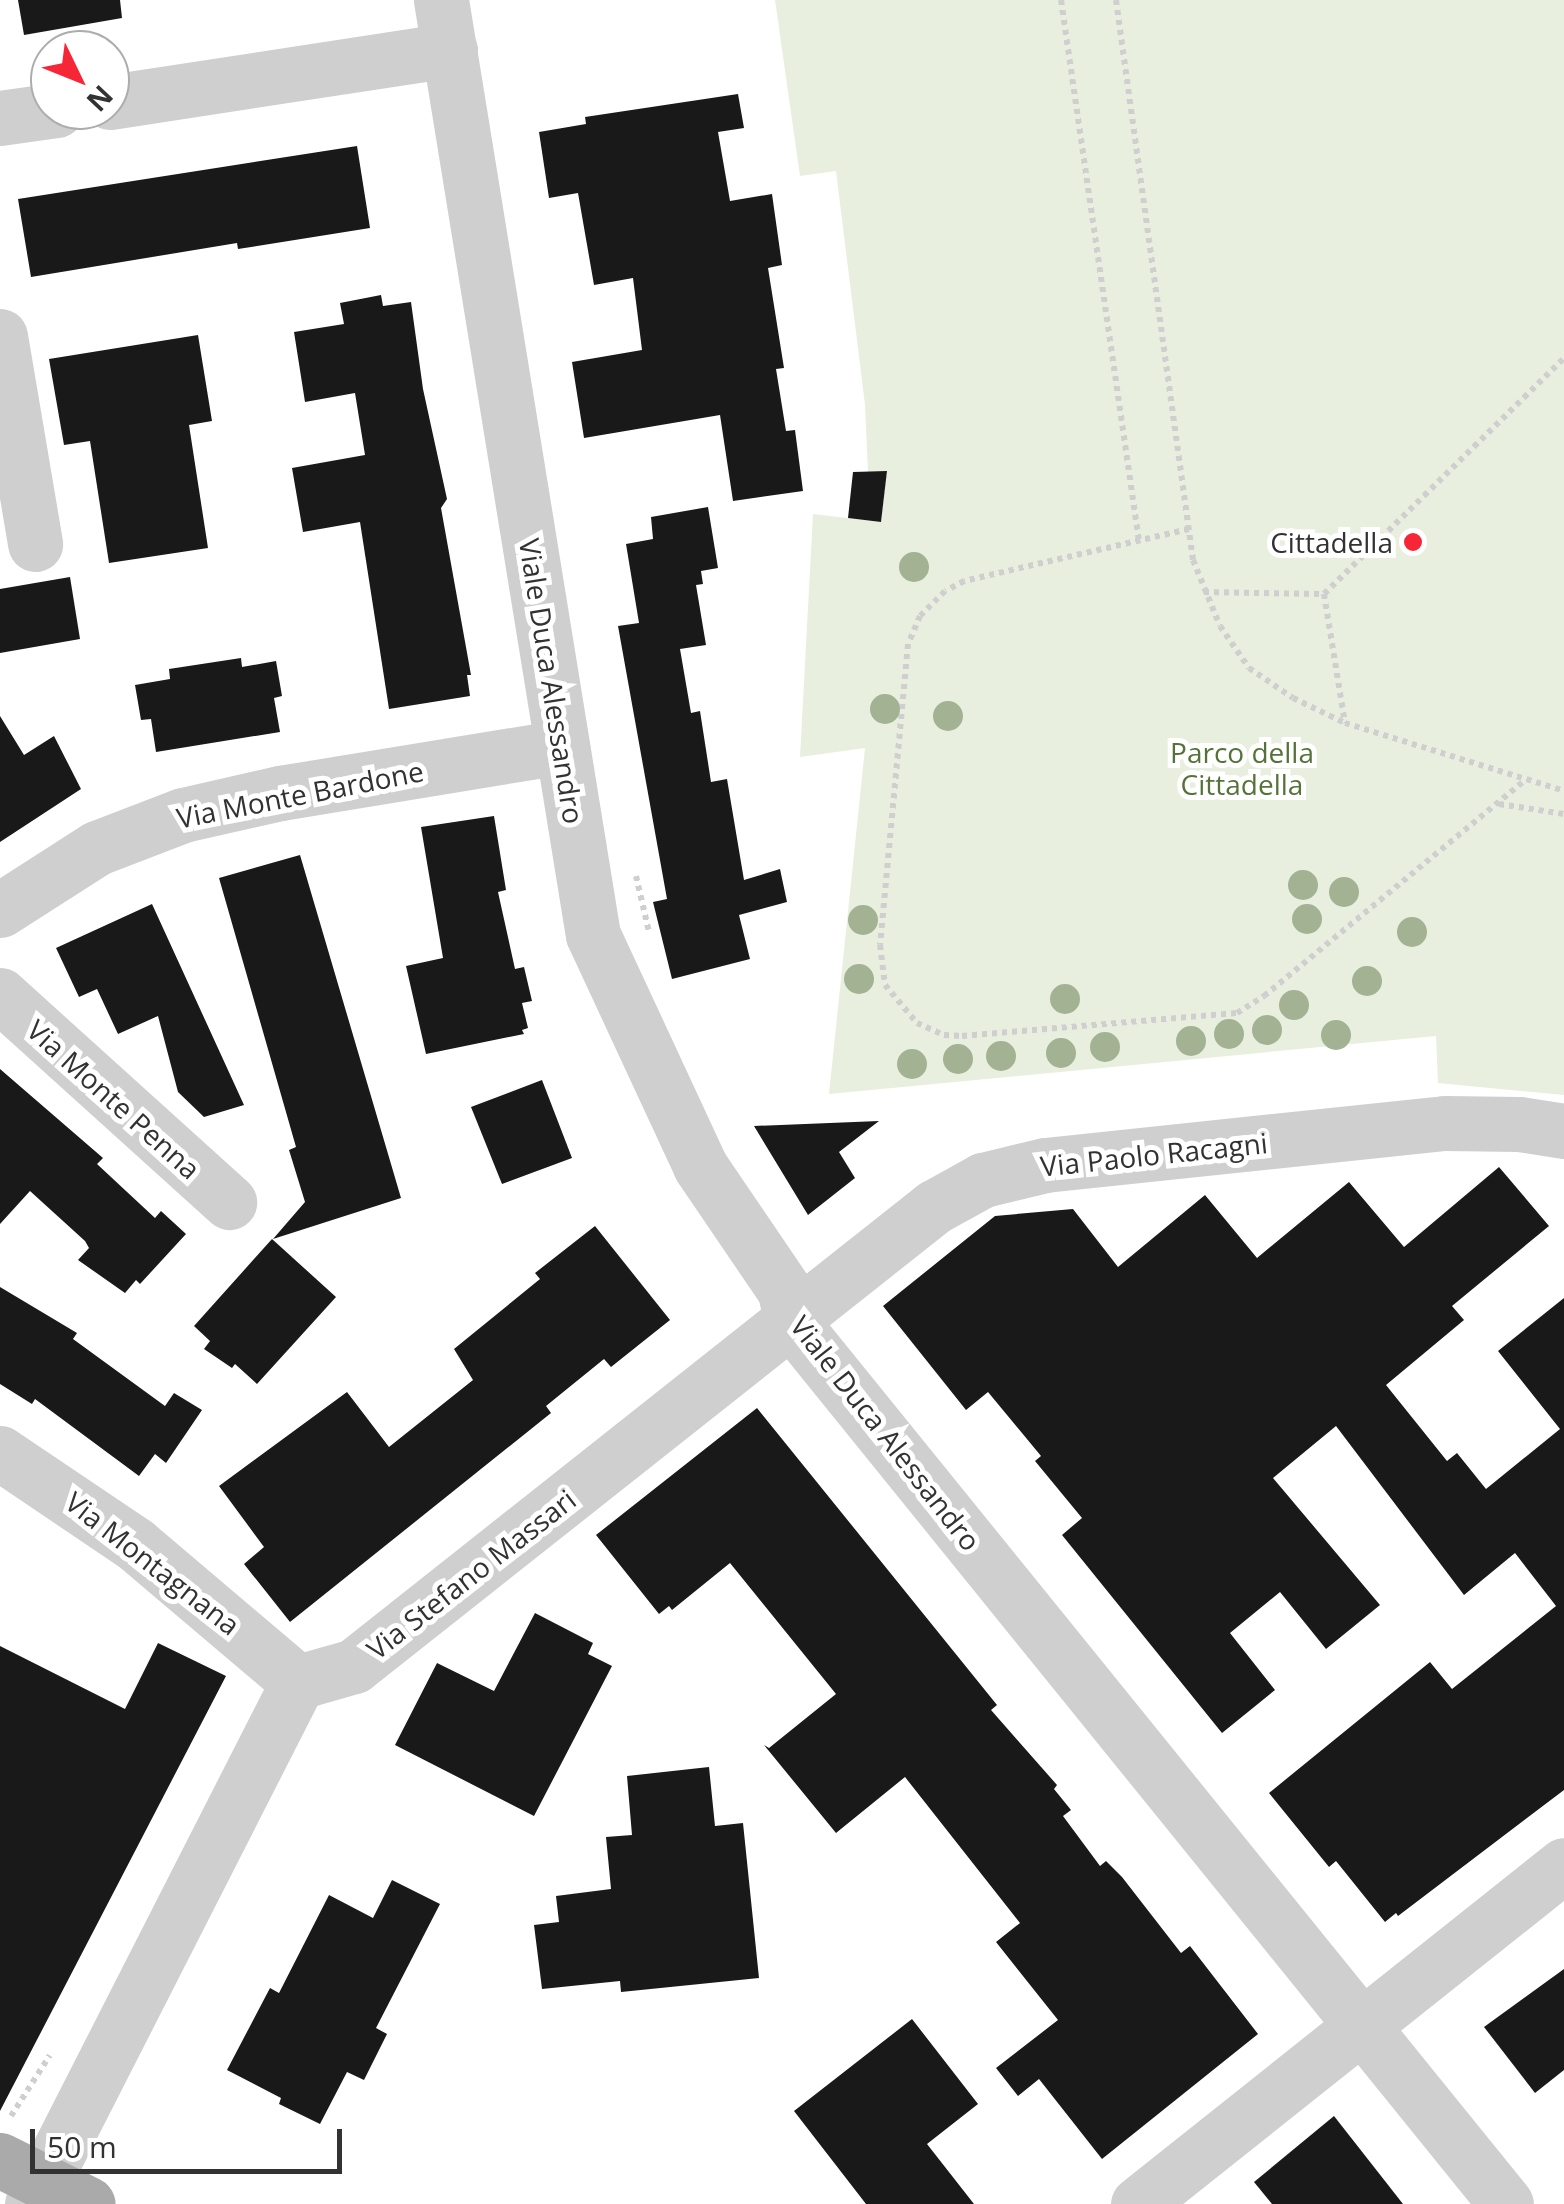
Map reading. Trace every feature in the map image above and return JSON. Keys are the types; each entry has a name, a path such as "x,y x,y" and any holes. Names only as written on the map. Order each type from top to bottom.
{"street":[{"path":"130,97 446,25"},
{"name":"Viale Duca Alessandro","path":"446,25 593,936 700,1166 784,1291 791,1321 1506,2204"},
{"path":"0,118 30,114"},
{"path":"0,336 35,544"},
{"name":"Via Monte Bardone","path":"0,910 98,848 182,814 280,793 562,747"},
{"name":"Via Monte Penna","path":"0,995 229,1202"},
{"name":"Via Paolo Racagni","path":"791,1321 934,1207 982,1180 1011,1172 1445,1123 1519,1124 1564,1131"},
{"name":"Via Stefano Massari","path":"298,1682 354,1666 791,1321"},
{"name":"Via Montagnana","path":"0,1453 135,1544 298,1682"},
{"path":"41,2187 298,1682"},
{"path":"1138,2204 1564,1866"}],"path":[{"path":"1061,0 1140,540"},
{"path":"1116,0 1192,560 1220,626 1250,668 1293,698 1345,724 1564,791"},
{"path":"1204,592 1324,594 1564,358"},
{"path":"1189,529 964,581 930,604 912,631 880,945 884,986 916,1022 944,1035 962,1036 1237,1012 1264,996 1524,780"},
{"path":"1324,594 1345,724"},
{"path":"1498,804 1564,814"},
{"path":"634,862 650,937"}],"green space":[{"name":"Parco della Cittadella","path":"775,0 1564,0 1564,1095 1438,1083 1436,1036 829,1094 865,748 800,757 813,514 881,522 887,472 868,472 865,405 836,171 800,176"}],"building":[{"path":"18,0 120,0 122,18 30,30 30,34 24,35"},
{"path":"738,94 744,128 718,132 730,201 772,194 782,265 768,268 784,368 776,369 786,431 795,430 803,491 733,501 720,415 584,438 572,362 642,350 633,278 594,285 578,193 549,198 539,132 586,124 585,117"},
{"path":"357,146 370,228 238,249 237,243 31,277 18,199"},
{"path":"381,295 383,306 411,302 423,389 447,499 441,508 471,675 467,675 470,696 389,709 360,522 303,532 292,468 365,455 355,393 305,402 294,332 344,324 340,303"},
{"path":"198,335 212,421 189,425 208,548 109,563 90,441 64,445 49,359"},
{"path":"887,471 881,522 848,518 853,472"},
{"path":"708,507 718,568 701,571 703,584 696,585 706,645 680,649 691,713 700,711 711,782 727,779 744,880 780,869 787,902 739,915 750,959 672,979 653,902 667,899 618,626 639,623 626,544 653,539 651,517"},
{"path":"70,577 80,639 0,653 0,589"},
{"path":"241,658 242,667 276,661 282,696 274,698 280,732 156,752 151,719 141,720 135,685 170,679 169,669"},
{"path":"0,716 24,755 54,736 81,789 0,842"},
{"path":"494,816 506,890 498,892 515,969 524,967 532,1001 522,1003 528,1028 522,1030 524,1034 426,1054 406,966 443,958 421,827"},
{"path":"300,855 401,1198 273,1239 305,1202 289,1150 296,1147 219,878"},
{"path":"152,904 244,1105 204,1117 178,1092 158,1016 118,1034 97,989 79,997 56,948"},
{"path":"0,1069 103,1158 97,1164 155,1218 161,1211 186,1234 140,1284 136,1280 125,1293 78,1260 89,1248 85,1241 30,1191 0,1224"},
{"path":"542,1080 572,1158 502,1184 471,1107"},
{"path":"879,1121 839,1152 855,1178 808,1215 754,1126"},
{"path":"1499,1167 1549,1226 1452,1306 1464,1320 1386,1385 1447,1461 1457,1453 1486,1489 1560,1429 1498,1351 1564,1298 1564,1790 1385,1922 1336,1861 1329,1867 1269,1793 1430,1662 1452,1689 1556,1606 1515,1553 1464,1595 1336,1426 1273,1478 1380,1605 1326,1649 1280,1592 1230,1633 1275,1690 1222,1733 1062,1535 1082,1518 1035,1461 1041,1456 988,1392 966,1410 883,1306 995,1216 1073,1209 1118,1267 1205,1195 1257,1258 1349,1182 1404,1247"},
{"path":"595,1226 670,1320 611,1367 604,1359 546,1406 551,1413 290,1622 244,1564 264,1547 219,1486 347,1392 389,1447 473,1380 454,1349 540,1279 535,1273"},
{"path":"272,1239 336,1297 257,1384 235,1364 232,1368 204,1349 210,1341 194,1326"},
{"path":"0,1287 77,1333 73,1339 165,1406 174,1393 202,1410 166,1463 155,1454 139,1476 35,1399 32,1404 0,1384"},
{"path":"757,1408 997,1705 991,1710 1057,1785 1054,1789 1071,1810 1063,1816 1100,1866 1106,1861 1122,1877 1181,1953 1190,1946 1258,2034 1102,2159 1039,2079 1018,2096 996,2068 1058,2020 996,1942 1020,1923 905,1777 836,1833 764,1745 769,1748 836,1694 730,1563 672,1610 669,1606 659,1614 596,1535"},
{"path":"535,1613 593,1643 588,1654 612,1666 534,1816 395,1745 437,1663 494,1691"},
{"path":"158,1643 226,1676 0,2111 0,1646 125,1709"},
{"path":"709,1767 715,1826 743,1823 759,1978 621,1992 620,1981 542,1989 534,1925 559,1922 556,1896 611,1889 606,1837 632,1835 627,1776"},
{"path":"392,1880 440,1904 376,2028 387,2034 364,2080 347,2072 320,2124 279,2104 281,2098 227,2070 270,1988 279,1993 329,1895 373,1918"},
{"path":"1564,1969 1564,2070 1535,2093 1484,2027"},
{"path":"912,2019 978,2104 927,2144 974,2204 866,2204 794,2111"},
{"path":"1334,2116 1403,2204 1272,2204 1254,2182"}],"place":[{"name":"Cittadella","path":"1413,542"}]}
